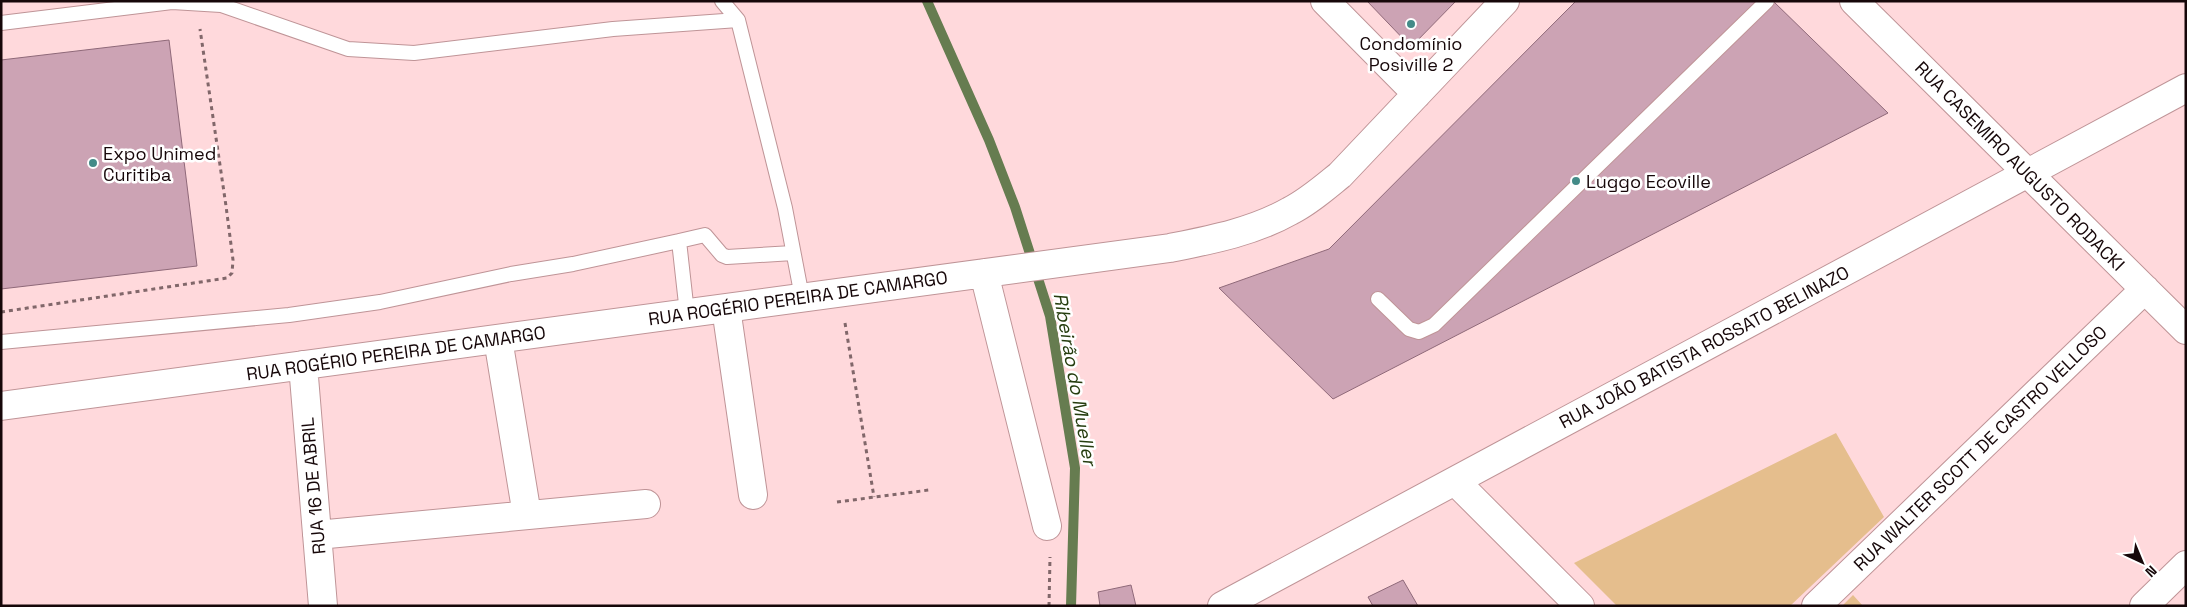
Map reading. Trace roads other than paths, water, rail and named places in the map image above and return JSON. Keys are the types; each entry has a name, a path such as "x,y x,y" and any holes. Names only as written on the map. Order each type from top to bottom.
{"street":[{"path":"1325,1 1417,94"},
{"name":"RUA ROGÉRIO PEREIRA DE CAMARGO","path":"1,406 1170,248 1212,240 1254,227 1290,212 1316,195 1340,175 1505,1"},
{"name":"RUA CASEMIRO AUGUSTO RODACKI","path":"1854,1 2186,330"},
{"name":"RUA JOÃO BATISTA ROSSATO BELINAZO","path":"1222,606 2186,88"},
{"path":"992,272 1047,526"},
{"name":"RUA WALTER SCOTT DE CASTRO VELLOSO","path":"1816,606 2145,289"},
{"path":"726,308 753,496"},
{"path":"498,339 527,515"},
{"name":"RUA 16 DE ABRIL","path":"304,366 323,606"},
{"path":"1455,481 1580,606"},
{"path":"317,535 646,504"},
{"path":"2144,606 2186,565"}],"lane":[{"path":"722,1 738,20 784,208 802,298"},
{"path":"1378,299 1409,329 1419,332 1434,325 1767,1"},
{"path":"1,23 172,2 221,5 348,49 414,53 613,29 738,20"},
{"path":"1,342 290,315 380,302 511,274 573,264 705,235 722,255 727,257 793,253"},
{"path":"679,241 687,313"}],"waterway":[{"name":"Ribeirão do Mueller","path":"927,1 989,140 1015,207 1050,316 1075,468 1071,606"}],"place":[{"name":"Condomínio Posiville 2","path":"1411,24"},
{"name":"Expo Unimed Curitiba","path":"93,163"},
{"name":"Luggo Ecoville","path":"1576,181"}]}
